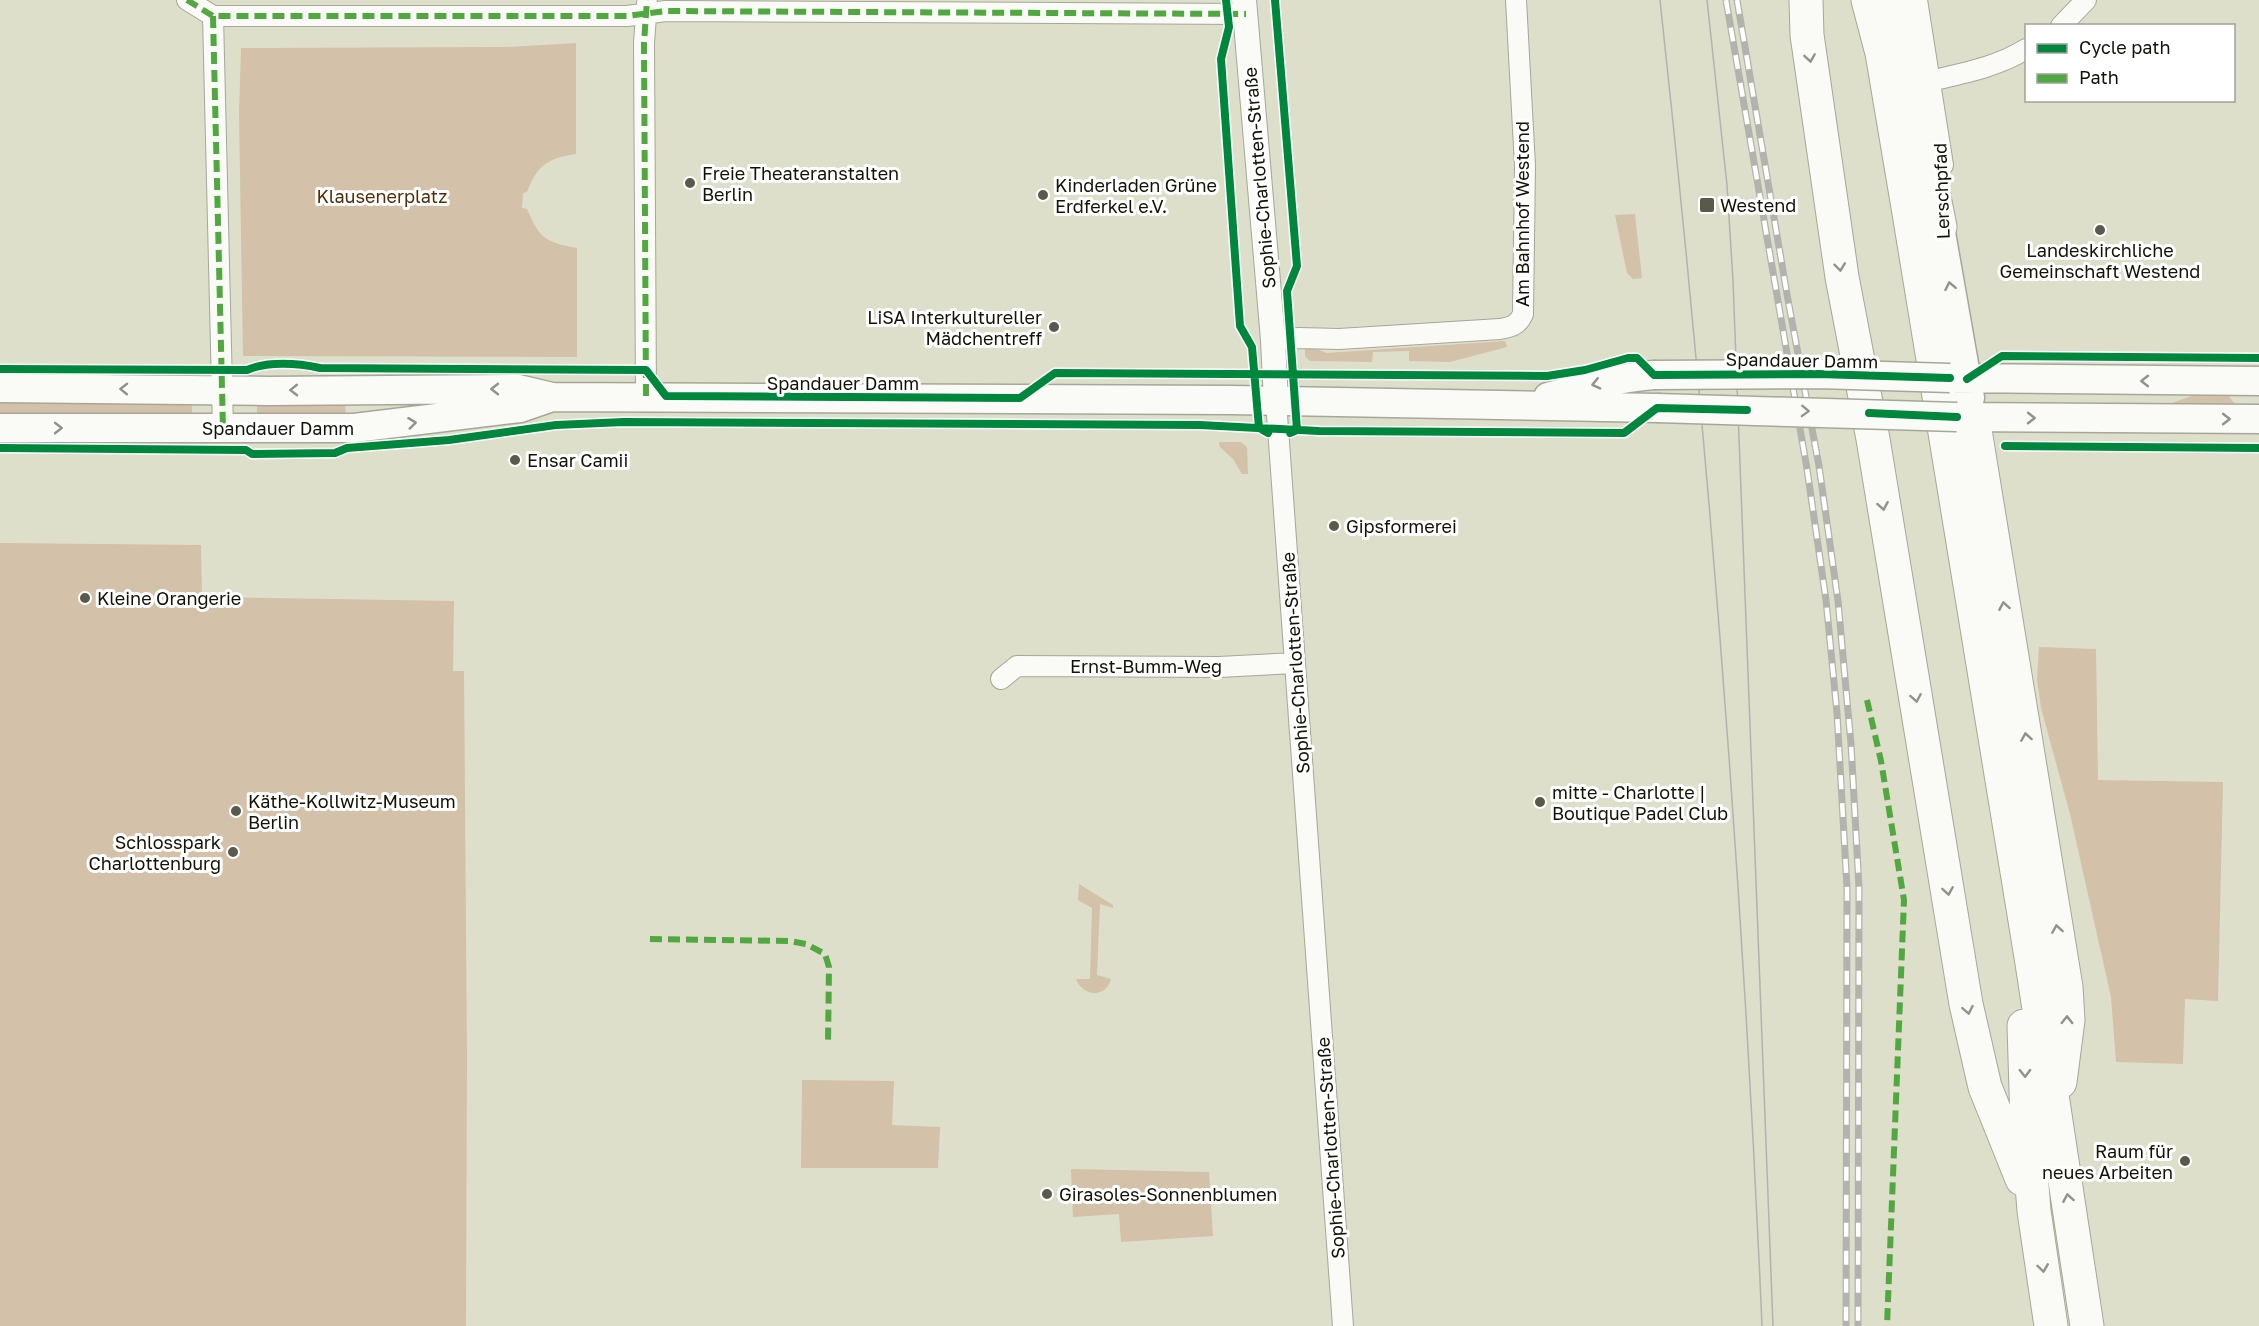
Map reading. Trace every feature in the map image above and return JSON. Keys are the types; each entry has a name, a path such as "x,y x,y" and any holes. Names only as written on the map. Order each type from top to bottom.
{"highway":[{"path":"1806,0 1807,34 1842,277 1875,448 1966,1004 1985,1087 2034,1210"},
{"path":"1854,0 1873,87 2021,986 2027,1122 2034,1210 2051,1326"},
{"path":"1868,0 1882,53 1909,213 2030,951 2087,1326"},
{"path":"1895,0 1940,227"},
{"path":"1965,418 2066,987 2068,1020 2055,1119"}],"main road":[{"name":"Lerschpfad","path":"1940,227 1965,418"},
{"name":"Spandauer Damm","path":"1520,405 1597,383 1654,375 1858,360 1959,379 2259,381"},
{"name":"Spandauer Damm","path":"0,388 518,389 552,397 1276,401 1869,413 1965,418 2259,419"},
{"name":"Spandauer Damm","path":"0,428 333,429 398,424 520,408 552,397"}],"street":[{"path":"187,0 213,16 627,16 647,7 666,11 1192,14 1245,7"},
{"name":"Am Bahnhof Westend","path":"1273,340 1339,339 1500,329 1519,322 1523,314 1526,166 1516,0"},
{"name":"Lerschpfad","path":"1917,0 1944,177 1940,227"},
{"path":"2063,24 2086,0"},
{"path":"646,396 644,43 647,7"},
{"name":"Sophie-Charlotten-Straße","path":"1245,7 1273,340 1343,1326"},
{"path":"213,16 223,429"},
{"path":"1930,81 1979,70 2025,49"},
{"name":"Ernst-Bumm-Weg","path":"1000,679 1017,666 1219,667 1295,663"}],"green space":[{"name":"Klausenerplatz","path":"576,43 576,154 558,158 540,169 527,192 523,193 522,208 527,209 536,227 545,238 558,244 577,248 577,357 243,356 239,113 241,48 506,47"},
{"path":"1635,214 1642,278 1633,279 1627,273 1615,215"},
{"path":"1505,341 1507,347 1450,362 1409,361 1409,351 1373,352 1372,362 1310,361 1305,356 1305,349 1315,348 1326,353"},
{"path":"2223,389 2235,404 2228,408 2163,406 2206,391"},
{"path":"0,399 192,401 192,418 0,417"},
{"path":"257,402 345,402 346,416 257,417"},
{"path":"1219,442 1241,442 1247,447 1248,474 1242,474 1233,459 1220,447"},
{"name":"Schlosspark Charlottenburg","path":"0,543 201,545 202,597 454,601 453,671 464,671 467,1058 466,1326 0,1326"},
{"path":"2039,647 2096,649 2098,780 2223,782 2218,1001 2185,999 2183,1064 2116,1062 2111,997 2070,814 2041,708 2037,679"},
{"path":"1079,884 1113,905 1113,908 1100,904 1097,975 1111,979 1104,990 1094,993 1083,989 1076,979 1090,979 1092,908 1078,900"},
{"path":"802,1080 894,1081 892,1125 940,1127 938,1168 801,1168"},
{"path":"1071,1169 1209,1172 1213,1236 1121,1242 1119,1214 1073,1217"}],"tram line":[{"path":"1660,0 1694,331 1722,662 1745,994 1762,1326"},
{"path":"1707,0 1727,185 1733,281 1773,1326"}],"railway":[{"path":"1726,0 1807,469 1826,600 1837,713 1847,888 1846,1326"},
{"path":"1737,0 1819,466 1838,601 1851,744 1859,887 1858,1326"}],"marked path":[{"path":"187,0 213,16 627,16 666,11 1246,14"},
{"path":"646,396 644,43 647,0"},
{"path":"213,16 223,429"},
{"path":"1867,700 1881,761 1904,900 1887,1326"},
{"path":"650,939 790,941 806,944 825,954 829,967 828,1044"}],"cycle path":[{"path":"1226,0 1229,27 1221,59 1240,326 1252,347 1259,428 1268,433"},
{"path":"1275,0 1297,266 1287,291 1297,430 1290,433"},
{"path":"1967,379 2002,356 2259,358"},
{"path":"0,369 247,370 264,365 283,364 320,368 646,370 666,396 1020,398 1055,373 1547,376 1585,370 1628,358 1637,358 1654,375 1818,374 1950,378"},
{"path":"0,448 246,450 252,454 335,453 347,448 449,440 556,425 624,422 1200,425 1319,431 1624,433 1657,408 1747,410"},
{"path":"1869,413 1957,417"},
{"path":"2005,446 2259,448"}],"place":[{"name":"Freie Theateranstalten Berlin","path":"690,183"},
{"name":"Kinderladen Grüne Erdferkel e.V.","path":"1043,195"},
{"name":"Westend","path":"1707,205"},
{"name":"Landeskirchliche Gemeinschaft Westend","path":"2100,230"},
{"name":"LiSA Interkultureller Mädchentreff","path":"1054,327"},
{"name":"Ensar Camii","path":"515,460"},
{"name":"Gipsformerei","path":"1334,526"},
{"name":"Kleine Orangerie","path":"85,598"},
{"name":"mitte - Charlotte | Boutique Padel Club","path":"1540,802"},
{"name":"Käthe-Kollwitz-Museum Berlin","path":"236,811"},
{"name":"Schlosspark Charlottenburg","path":"233,852"},
{"name":"Raum für neues Arbeiten","path":"2185,1161"},
{"name":"Girasoles-Sonnenblumen","path":"1047,1194"}]}
